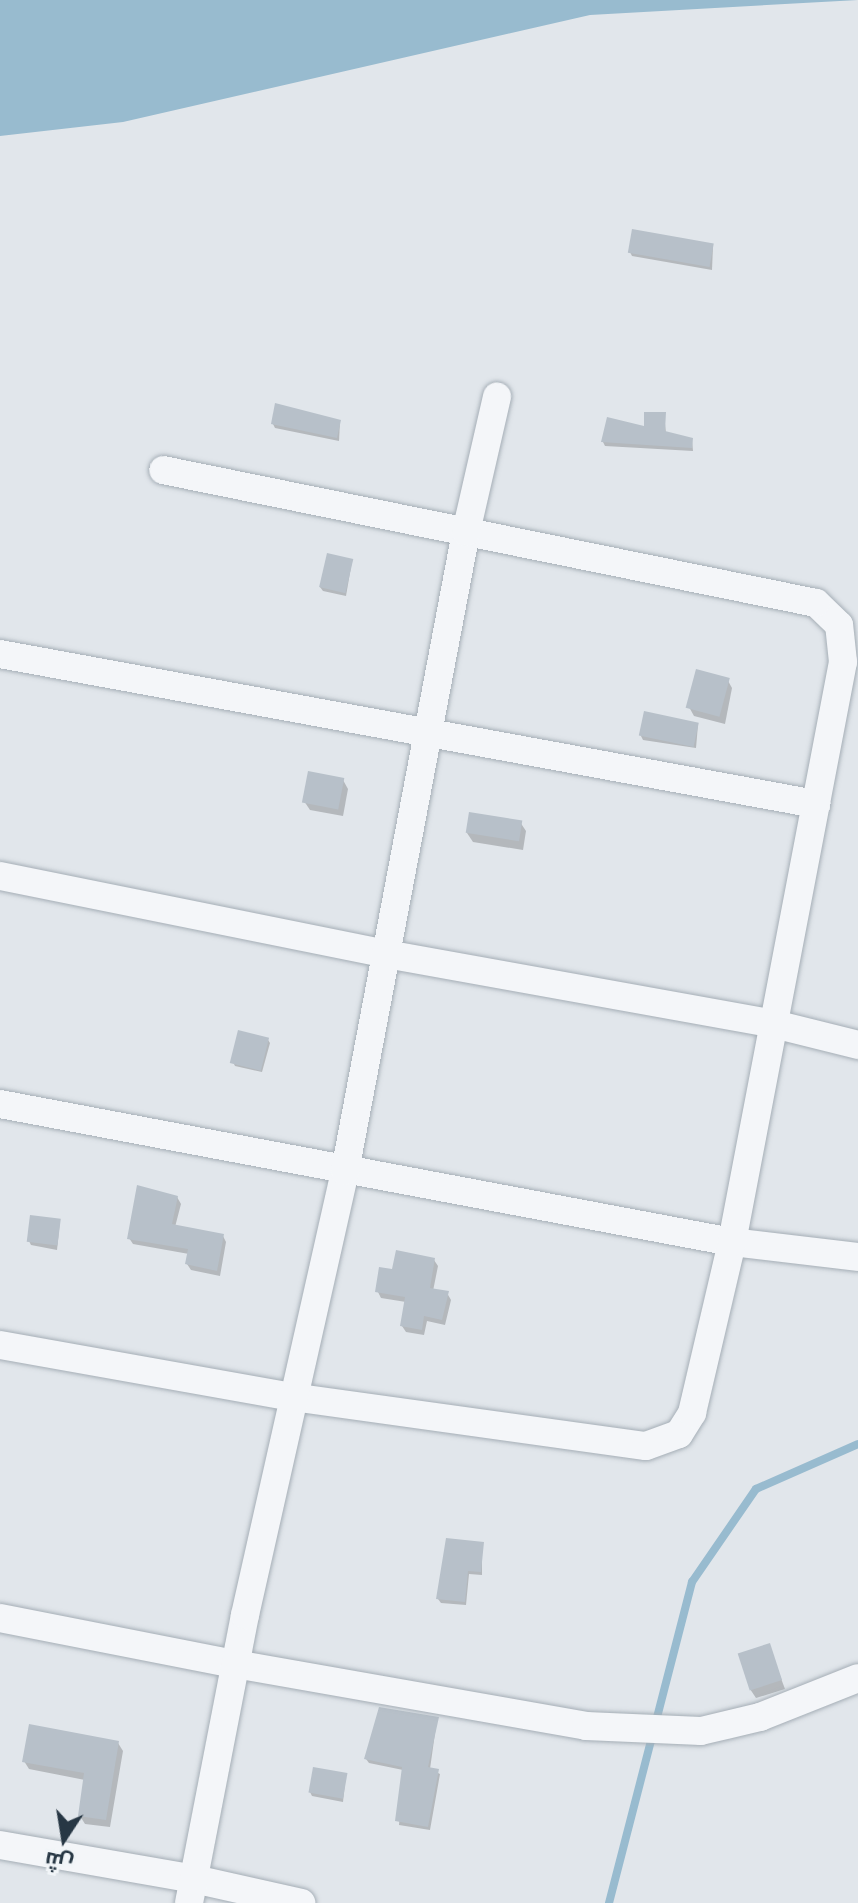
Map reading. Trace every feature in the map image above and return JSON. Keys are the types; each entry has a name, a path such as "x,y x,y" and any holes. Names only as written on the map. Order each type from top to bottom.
{"street":[{"path":"192,1891 235,1664 292,1397 345,1171 466,532 497,397"},
{"path":"0,1345 292,1397 646,1446 679,1434 692,1413 732,1242 843,662 839,625 816,603 163,470"},
{"path":"0,654 816,804"},
{"path":"0,876 386,954 774,1024 858,1045"},
{"path":"0,1104 732,1242 858,1257"},
{"path":"0,1618 235,1664 586,1726 701,1731 760,1717 858,1678"},
{"path":"0,1845 192,1891 301,1903"}],"water":[{"path":"0,0 858,0 590,15 123,122 0,136"}],"building":[{"path":"632,229 714,243 710,267 628,253"},
{"path":"275,403 341,420 337,438 271,424"},
{"path":"644,412 666,412 665,431 693,438 692,448 601,442 607,417 644,426"},
{"path":"327,553 353,559 345,593 319,587"},
{"path":"696,669 730,678 719,717 686,708"},
{"path":"644,711 699,723 694,747 639,735"},
{"path":"308,771 344,778 338,809 302,802"},
{"path":"469,812 522,820 519,841 466,833"},
{"path":"238,1030 269,1038 261,1071 230,1063"},
{"path":"137,1185 178,1196 172,1224 224,1234 217,1271 185,1264 188,1249 127,1239"},
{"path":"30,1215 61,1219 57,1246 27,1242"},
{"path":"396,1250 435,1258 430,1288 449,1291 442,1320 424,1316 422,1330 400,1326 405,1297 375,1292 379,1267 392,1269"},
{"path":"446,1538 484,1542 481,1572 468,1571 465,1602 436,1599"},
{"path":"770,1643 782,1680 750,1691 738,1654"},
{"path":"379,1707 439,1717 428,1767 439,1769 428,1827 395,1821 402,1767 364,1759"},
{"path":"29,1724 119,1741 106,1820 78,1816 84,1773 22,1762"},
{"path":"313,1767 347,1773 343,1799 308,1793"}],"waterway":[{"path":"609,1903 692,1582 756,1489 858,1444"}]}
